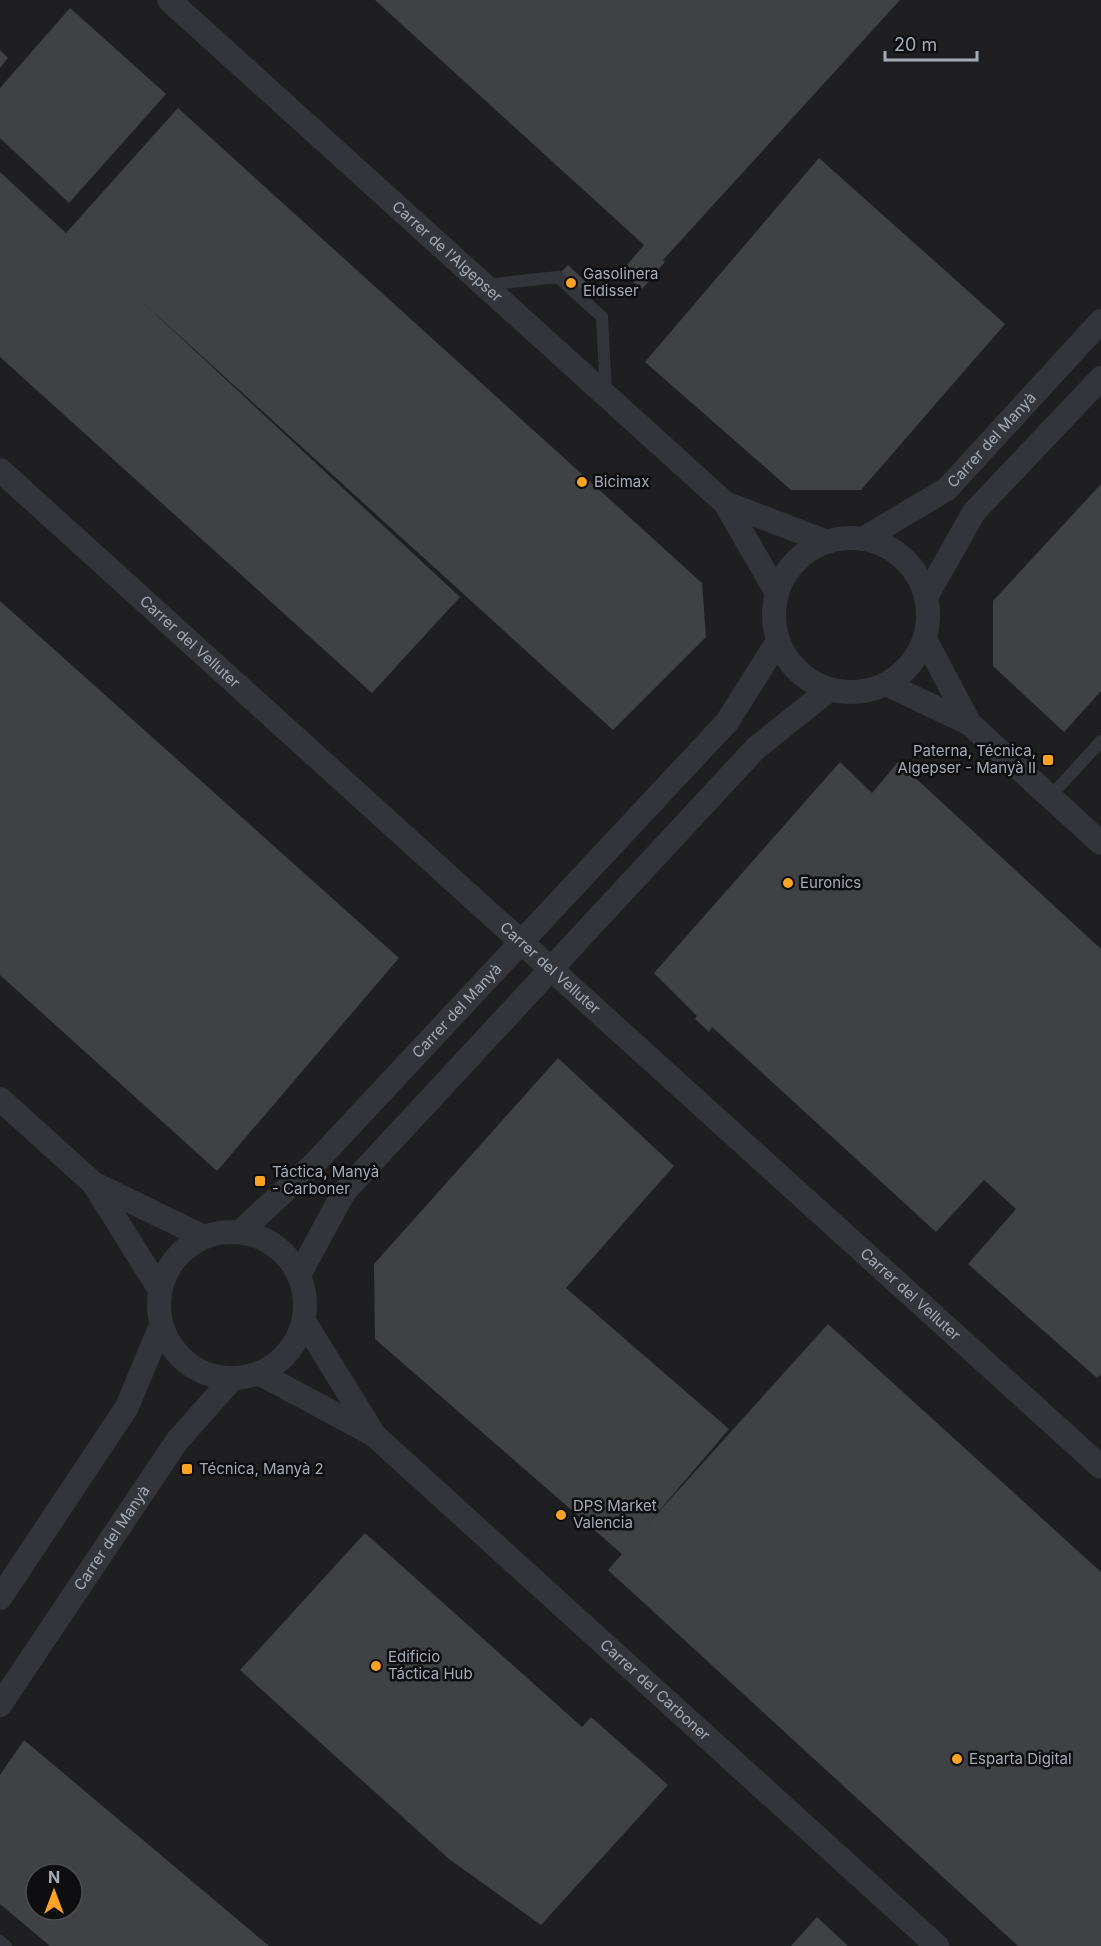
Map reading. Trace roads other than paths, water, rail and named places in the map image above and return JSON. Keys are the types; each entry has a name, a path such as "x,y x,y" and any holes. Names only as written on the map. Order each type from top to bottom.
{"street":[{"name":"Carrer de l'Algepser","path":"169,0 725,503"},
{"name":"Carrer del Manyà","path":"863,539 947,489 1101,321"},
{"path":"926,597 974,512 1101,378"},
{"name":"Carrer del Velluter","path":"0,470 1101,1467"},
{"path":"725,503 827,542"},
{"path":"725,503 777,593"},
{"path":"845,538 863,539 885,546 904,559 918,576 926,597 928,618 925,639 916,657 903,672 886,684 849,693 830,690 808,679 790,663 778,641 773,618 777,593 788,571 805,553 827,542 845,538"},
{"path":"925,639 970,724"},
{"name":"Carrer del Manyà","path":"240,1232 314,1164 727,722 778,641"},
{"path":"886,684 970,724 1101,843"},
{"path":"299,1275 345,1192 756,748 830,690"},
{"path":"0,1099 93,1184 160,1290"},
{"path":"93,1184 204,1237"},
{"path":"222,1232 240,1232 264,1239 285,1254 299,1275 306,1297 304,1321 296,1343 280,1361 259,1373 233,1378 210,1375 188,1364 171,1347 161,1325 158,1308 160,1290 168,1268 184,1249 204,1237 222,1232"},
{"name":"Carrer del Carboner","path":"304,1321 374,1435"},
{"path":"0,1598 127,1407 161,1325"},
{"name":"Carrer del Carboner","path":"259,1373 374,1435 937,1946"},
{"name":"Carrer del Manyà","path":"0,1705 177,1441 233,1378"}],"lane":[{"path":"483,285 558,277 602,317 606,396"},
{"path":"1050,797 1101,741"},
{"path":"0,1941 6,1946"}],"place":[{"name":"Gasolinera Eldisser","path":"571,283"},
{"name":"Bicimax","path":"582,482"},
{"name":"Paterna, Técnica, Algepser - Manyà II","path":"1048,760"},
{"name":"Euronics","path":"788,883"},
{"name":"Táctica, Manyà - Carboner","path":"260,1181"},
{"name":"Técnica, Manyà 2","path":"187,1469"},
{"name":"DPS Market Valencia","path":"561,1515"},
{"name":"Edificio Táctica Hub","path":"376,1666"},
{"name":"Esparta Digital","path":"957,1759"}]}
